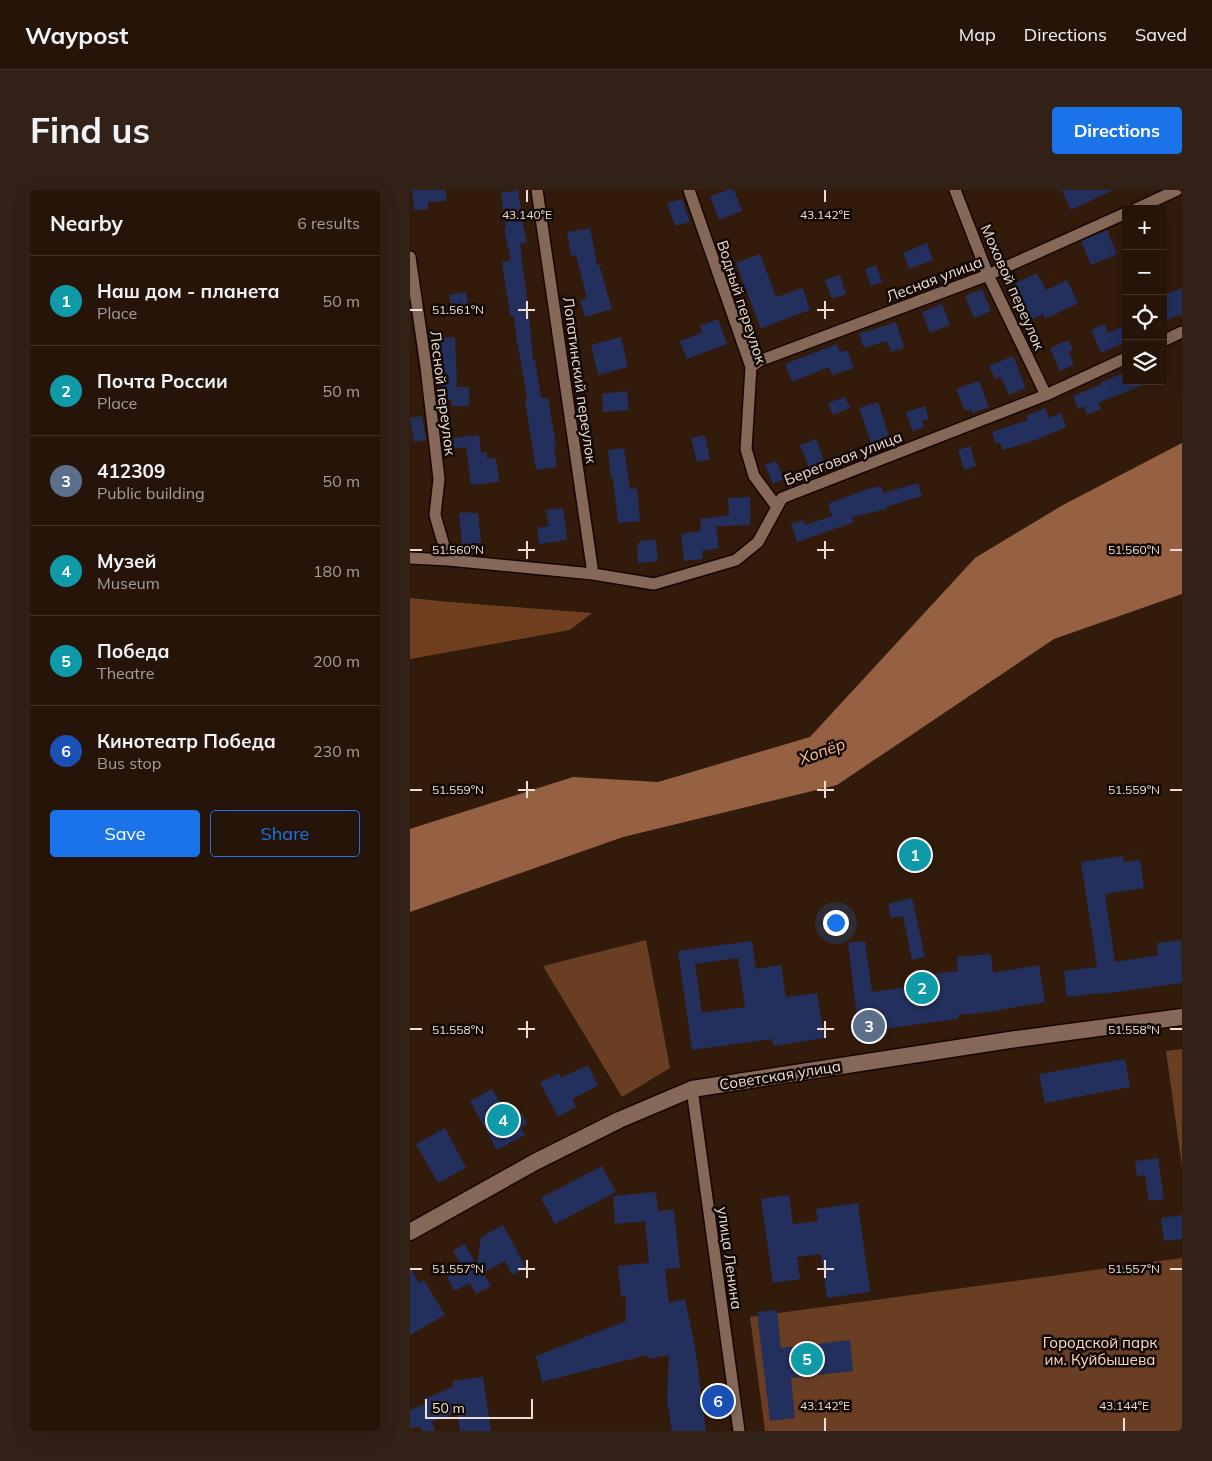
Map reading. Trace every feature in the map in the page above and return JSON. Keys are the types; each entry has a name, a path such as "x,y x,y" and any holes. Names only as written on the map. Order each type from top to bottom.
{"street":[{"name":"Лопатинский переулок","path":"537,190 593,574"},
{"name":"Водный переулок","path":"688,190 751,367 746,449 754,476 777,507"},
{"name":"Моховой переулок","path":"956,190 988,275 1046,395"},
{"path":"1145,205 1178,190"},
{"name":"Лесная улица","path":"751,367 759,361 988,275 1122,215"},
{"name":"Лесной переулок","path":"410,258 426,367 438,479 434,515 448,560"},
{"path":"1165,340 1182,332"},
{"name":"Береговая улица","path":"410,558 593,574 654,584 736,560 758,542 782,498 1046,395 1122,360"},
{"name":"Советская улица","path":"410,1232 535,1162 619,1120 692,1089 1016,1039 1182,1017"},
{"name":"улица Ленина","path":"692,1089 739,1431"}],"green space":[{"path":"646,940 670,1068 622,1097 543,966"},
{"path":"1182,1049 1182,1166 1166,1051"},
{"name":"Городской парк им. Куйбышева","path":"1182,1258 1182,1431 765,1431 750,1317"}],"shaded area":[{"path":"410,598 592,613 570,630 410,659"}],"water":[{"name":"Хопёр","path":"1182,443 1182,594 1054,639 837,785 623,837 410,912 410,829 573,777 658,782 810,737 975,558 1063,505"}],"building":[{"path":"412,190 446,190 446,201 428,202 428,209 414,210"},
{"path":"518,190 521,208 519,208 527,242 520,244 533,360 535,360 541,398 548,398 556,446 554,447 557,467 536,470 514,316 510,316 502,262 511,261 504,229 506,229 501,193"},
{"path":"734,190 742,211 719,220 710,196"},
{"path":"1062,190 1113,190 1071,210"},
{"path":"682,199 690,222 675,226 667,203"},
{"path":"590,228 597,265 599,264 612,309 585,317 580,300 587,298 576,255 571,256 567,232"},
{"path":"1107,230 1117,254 1091,265 1081,241"},
{"path":"927,243 933,260 909,269 903,253"},
{"path":"760,254 776,297 803,288 810,310 761,329 736,263"},
{"path":"876,265 882,282 871,286 865,269"},
{"path":"1037,273 1046,290 1067,280 1078,303 1045,319 1043,314 1032,319 1014,284"},
{"path":"840,275 846,294 832,299 825,280"},
{"path":"1182,288 1182,314 1167,320 1167,295"},
{"path":"982,289 991,311 974,318 965,296"},
{"path":"466,292 468,306 451,308 449,295"},
{"path":"942,304 950,325 930,333 922,312"},
{"path":"718,319 727,344 687,359 680,341 702,333 700,326"},
{"path":"896,322 904,348 891,352 887,341 864,348 859,334"},
{"path":"1105,324 1108,333 1122,327 1122,344 1101,353 1091,330"},
{"path":"455,337 457,387 469,387 469,406 452,406 452,400 442,401 441,370 436,370 435,339"},
{"path":"621,337 628,367 598,375 591,345"},
{"path":"1068,340 1073,350 1069,352 1074,364 1060,371 1050,348"},
{"path":"837,344 840,352 847,350 854,368 832,375 829,367 792,382 785,364"},
{"path":"1013,356 1026,388 1009,395 1001,377 995,379 989,366"},
{"path":"1122,374 1122,385 1143,385 1098,403 1101,409 1087,415 1084,406 1078,409 1073,396 1102,384 1101,382"},
{"path":"979,381 989,407 973,413 971,409 965,411 956,389"},
{"path":"627,391 629,410 603,412 602,394"},
{"path":"845,397 850,408 833,415 828,403"},
{"path":"878,402 890,440 872,446 859,408"},
{"path":"925,406 929,419 922,421 924,427 912,431 906,412"},
{"path":"1045,408 1049,418 1061,413 1066,427 1036,440 1003,450 1000,442 996,444 992,432 1028,420 1026,416"},
{"path":"422,416 426,440 414,442 410,418"},
{"path":"479,435 481,453 487,452 487,459 496,458 499,482 471,485 466,447 446,450 445,439"},
{"path":"705,435 710,459 697,462 691,438"},
{"path":"816,439 825,464 810,470 800,445"},
{"path":"970,446 976,466 964,470 958,450"},
{"path":"624,448 630,489 637,488 640,521 618,523 608,450"},
{"path":"776,461 784,479 773,484 765,465"},
{"path":"918,483 922,496 886,507 887,509 852,517 854,522 797,542 791,524 804,520 805,525 832,516 828,504 864,490 881,486 883,493"},
{"path":"750,497 750,525 716,526 719,548 702,551 703,559 684,561 681,534 701,531 700,519 729,515 728,498"},
{"path":"563,508 567,540 539,544 537,528 549,526 546,510"},
{"path":"459,513 478,513 481,543 462,545"},
{"path":"656,540 658,561 638,563 637,548 640,541"},
{"path":"1123,856 1124,862 1140,860 1144,888 1105,894 1115,962 1158,955 1157,943 1181,940 1182,983 1067,997 1064,971 1097,967 1081,862"},
{"path":"912,898 925,957 912,960 903,916 891,918 888,904"},
{"path":"752,941 756,969 781,965 786,997 817,993 824,1038 773,1046 772,1039 692,1050 678,951","holes":["738,958 745,1007 702,1013 695,964"]},
{"path":"865,941 872,992 924,985 926,975 958,971 957,957 991,954 993,973 1039,965 1045,1002 989,1012 958,1015 958,1019 859,1032 848,943"},
{"path":"1125,1059 1130,1087 1045,1103 1039,1074"},
{"path":"588,1065 598,1086 572,1099 576,1107 558,1117 540,1083 559,1073 561,1078"},
{"path":"492,1089 504,1109 510,1106 515,1117 522,1113 527,1124 521,1128 525,1135 497,1150 470,1101"},
{"path":"445,1128 466,1168 438,1183 416,1144"},
{"path":"1158,1158 1164,1199 1149,1201 1145,1175 1137,1176 1135,1161"},
{"path":"602,1166 616,1192 555,1224 541,1198"},
{"path":"656,1192 658,1211 674,1210 680,1268 665,1269 669,1303 685,1299 695,1347 706,1431 672,1431 667,1401 669,1355 648,1359 647,1355 542,1382 536,1356 626,1321 626,1296 621,1297 618,1266 649,1263 645,1221 615,1224 613,1196"},
{"path":"789,1195 793,1224 818,1221 816,1209 858,1203 870,1292 827,1298 821,1254 797,1257 800,1279 773,1283 761,1199"},
{"path":"1182,1215 1182,1239 1164,1241 1161,1218"},
{"path":"503,1225 526,1268 512,1275 505,1261 483,1273 491,1286 476,1294 470,1283 454,1291 446,1274 461,1266 453,1251 465,1244 477,1266 481,1237"},
{"path":"410,1268 419,1283 424,1280 445,1315 410,1335"},
{"path":"777,1310 781,1348 850,1340 853,1371 791,1378 795,1418 770,1421 757,1312"},
{"path":"483,1377 491,1431 460,1431 457,1412 432,1422 435,1431 422,1431 419,1426 410,1429 410,1410 425,1404 424,1399 453,1387 453,1381"}],"place":[{"name":"Наш дом - планета","path":"915,855"},
{"name":"Почта России","path":"922,988"},
{"name":"412309","path":"869,1026"},
{"name":"Музей","path":"503,1120"},
{"name":"Победа","path":"807,1359"},
{"name":"Кинотеатр Победа","path":"718,1401"}]}
